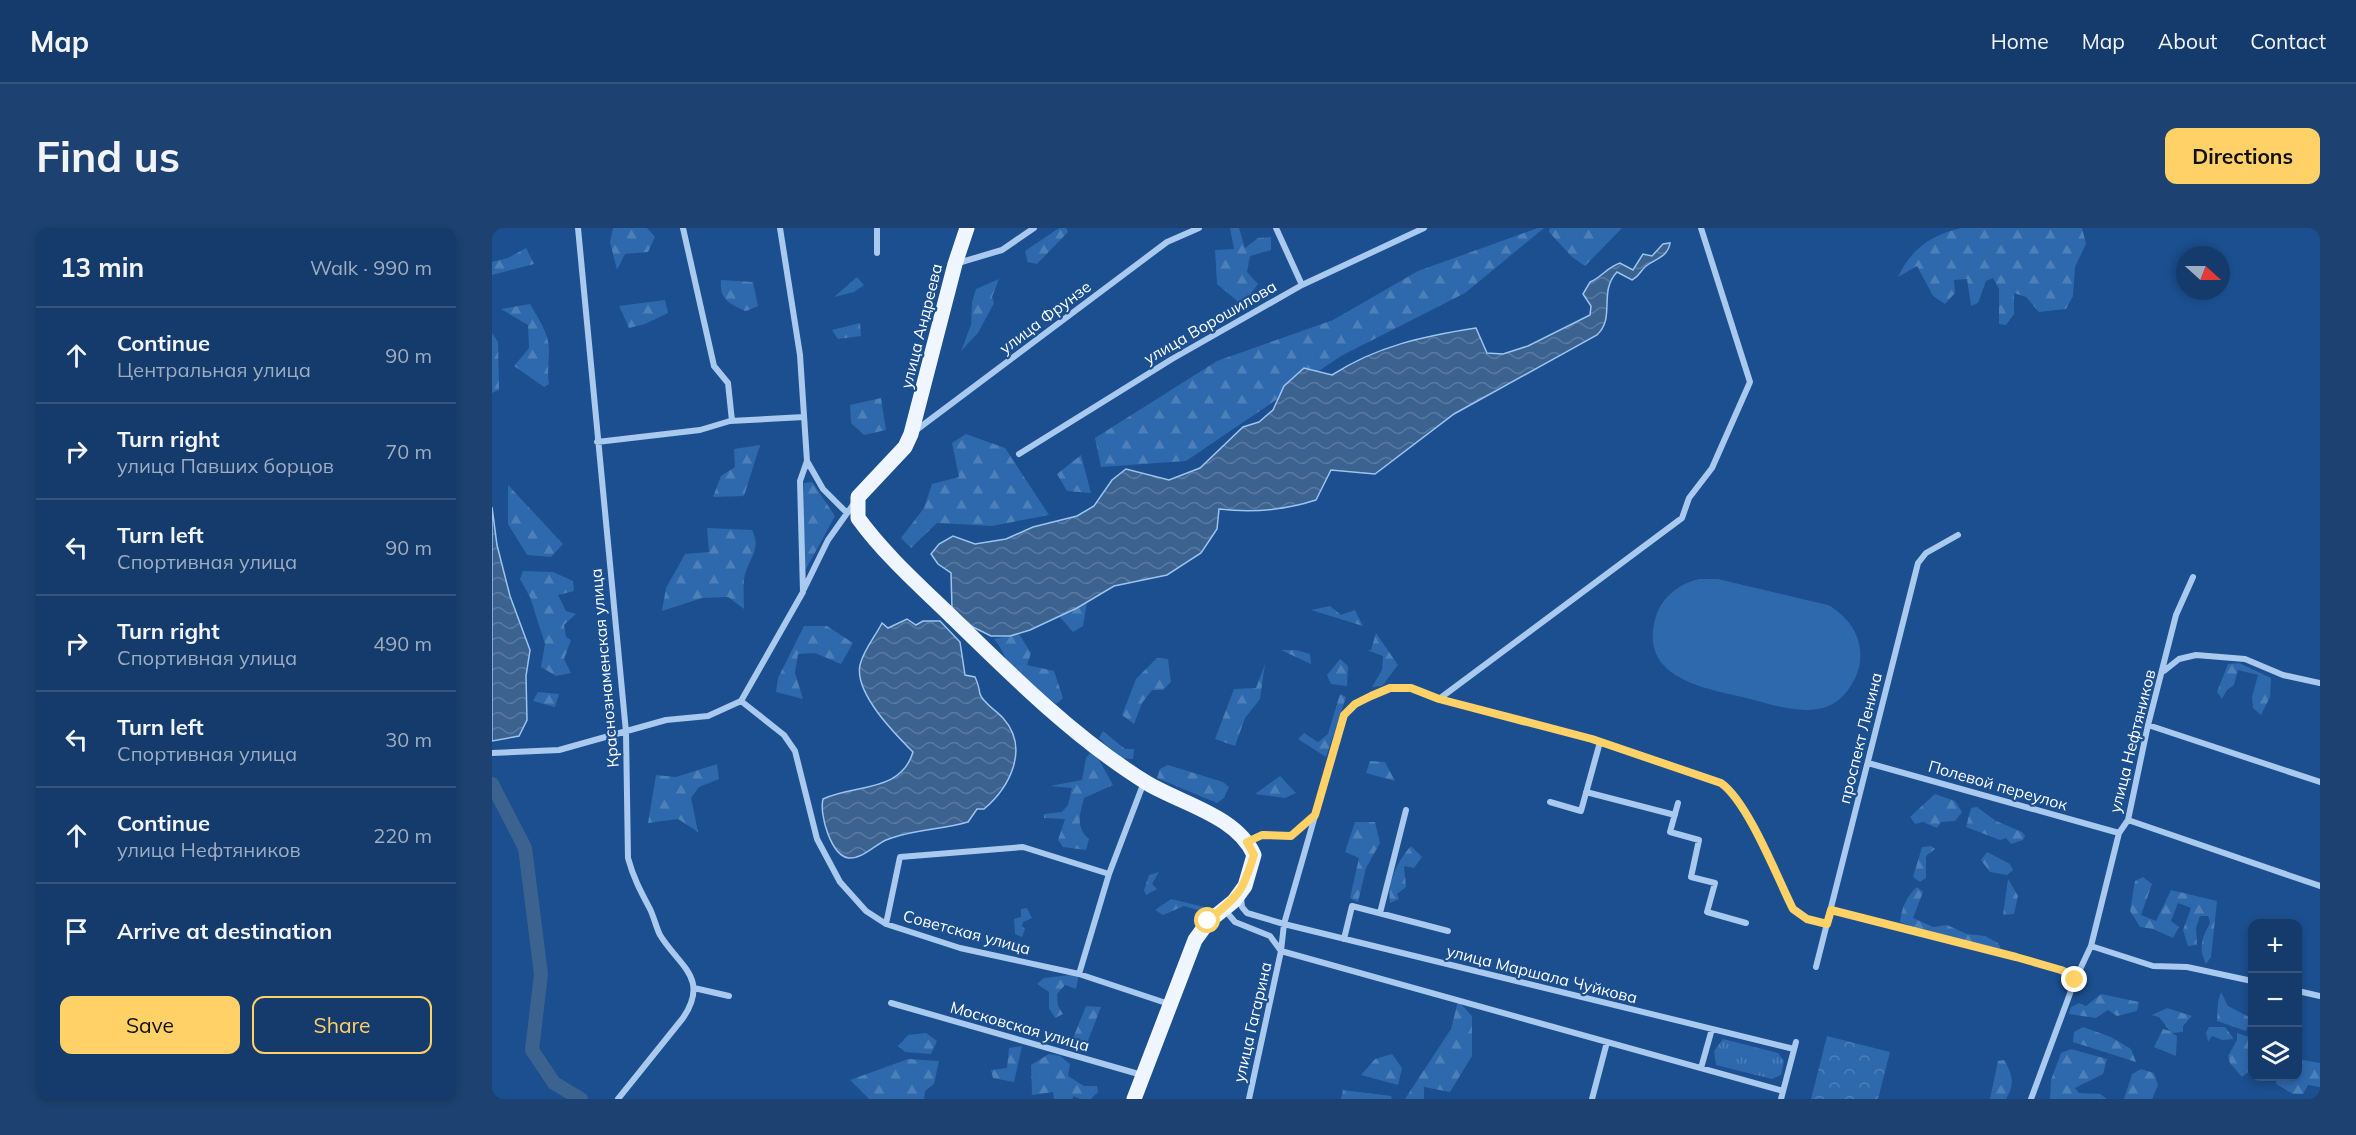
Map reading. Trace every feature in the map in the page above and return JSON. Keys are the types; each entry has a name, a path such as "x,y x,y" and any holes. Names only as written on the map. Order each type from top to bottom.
{"main road":[{"name":"улица Андреева","path":"858,497 905,447 911,434 955,264 967,228"},
{"path":"858,497 858,518 931,597 999,664 1064,720 1145,782 1227,823 1247,843 1245,886 1234,901 1208,921 1195,940 1135,1099"}],"street":[{"name":"Краснознаменская улица","path":"578,228 626,732 628,858 633,877 659,933 689,970 694,988"},
{"path":"683,228 714,366 728,383 732,421"},
{"path":"780,228 800,355 807,461 800,481 803,592"},
{"path":"877,228 877,254"},
{"path":"955,264 1002,250 1034,228"},
{"name":"улица Фрунзе","path":"911,434 1167,242 1199,228"},
{"path":"1276,228 1302,285"},
{"name":"улица Ворошилова","path":"1018,454 1172,359 1302,285 1424,228"},
{"path":"1439,699 1682,518 1689,498 1712,468 1750,382 1701,228"},
{"path":"597,442 700,430 732,421 804,417"},
{"path":"807,461 823,489 847,513"},
{"path":"492,753 559,750 666,720 708,717 741,700 803,592 828,540 858,497"},
{"name":"проспект Ленина","path":"1816,967 1918,562 1926,553 1958,535"},
{"name":"улица Нефтяников","path":"2031,1099 2075,980 2091,946 2119,833 2128,820 2148,725 2164,671 2176,615 2193,577"},
{"path":"2164,671 2179,659 2196,655 2245,659 2283,675 2320,682"},
{"name":"улица Гагарина","path":"1249,1099 1281,951 1284,924 1344,715 1355,704 1390,688 1411,688 1439,699 1600,742 1721,783 1731,790 1793,909 1807,919 1827,924"},
{"name":"Советская улица","path":"741,700 784,735 795,751 810,816 829,865 853,899 886,924 960,948 1079,975 1170,1004"},
{"path":"2148,725 2320,782"},
{"path":"1550,802 1581,811 1600,742"},
{"name":"Полевой переулок","path":"1869,763 2119,833"},
{"path":"1079,975 1109,874 1145,782"},
{"path":"1586,792 1675,814"},
{"path":"1678,803 1670,832 1699,840 1690,876 1715,883 1707,912 1746,923"},
{"path":"1380,913 1406,810"},
{"path":"1247,843 1262,835 1291,836 1315,815"},
{"path":"2128,820 2320,886"},
{"path":"886,924 900,857 1023,847 1109,874"},
{"path":"1223,908 1242,907 1245,886"},
{"path":"1344,939 1352,906 1448,931"},
{"name":"улица Маршала Чуйкова","path":"1242,907 1247,913 1284,924 1794,1049"},
{"path":"1223,908 1234,922"},
{"path":"1831,910 2016,957 2061,970 2070,974 2075,980"},
{"path":"1208,921 1226,919 1270,936 1281,951 1784,1091"},
{"path":"2091,946 2152,966 2187,967 2248,980"},
{"path":"618,1099 692,1006 694,988 729,996"},
{"path":"2302,992 2320,996"},
{"name":"Московская улица","path":"891,1003 1143,1075"},
{"path":"1701,1068 1712,1029"},
{"path":"1592,1099 1607,1042"},
{"path":"1781,1099 1796,1042"}],"green space":[{"path":"613,228 647,228 655,237 648,252 625,254 617,270 610,242"},
{"path":"1059,228 1066,228 1068,232 1037,264 1028,262 1025,251"},
{"path":"1230,228 1239,228 1245,248 1258,238 1271,237 1271,250 1250,256 1247,272 1258,284 1242,305 1217,284 1215,250 1234,249"},
{"path":"1538,228 1544,228 1465,293 1341,356 1186,461 1101,467 1095,438 1217,361 1333,320 1418,271"},
{"path":"1550,228 1622,228 1585,266 1572,257 1549,232"},
{"path":"1961,228 2082,228 2086,244 2075,267 2073,296 2066,309 2039,312 2026,297 2014,293 2014,314 2006,325 1999,324 1999,289 1993,278 1986,281 1978,303 1971,306 1967,279 1954,280 1955,293 1945,304 1933,296 1917,266 1898,277 1909,259 1923,245 1931,239"},
{"path":"526,248 534,264 492,275 492,262 508,258"},
{"path":"857,277 864,285 854,292 834,297"},
{"path":"999,279 992,297 994,303 978,333 961,351 971,325 972,302 976,289"},
{"path":"721,280 753,282 758,306 746,311 731,303 724,297"},
{"path":"665,300 668,313 645,324 629,328 619,306"},
{"path":"530,304 549,344 549,384 544,387 514,366 529,348 528,325 501,309"},
{"path":"860,323 861,336 838,339 832,330"},
{"path":"492,333 498,342 499,390 492,393"},
{"path":"881,398 886,430 864,435 851,423 850,405"},
{"path":"966,434 1005,448 1049,515 992,526 937,523 911,548 901,538 924,508 932,484 959,477 952,443"},
{"path":"760,445 744,496 713,497 721,476 735,467 734,449"},
{"path":"1081,455 1091,493 1067,491 1057,474"},
{"path":"812,482 835,516 806,569 803,569 804,483"},
{"path":"508,485 563,544 551,557 527,555 508,524"},
{"path":"707,528 752,530 756,544 745,573 744,609 728,597 702,598 662,611 666,588 685,554 709,552"},
{"path":"523,571 553,572 573,581 574,591 558,595 566,611 576,614 564,625 566,637 571,640 564,659 571,673 556,676 541,667 545,644 530,597 520,579"},
{"path":"1699,579 1718,579 1828,605 1836,610 1853,628 1859,644 1859,669 1848,690 1826,707 1800,710 1711,690 1678,676 1665,667 1656,654 1653,637 1656,616 1667,597 1685,584"},
{"path":"1087,602 1083,626 1073,632 1059,616"},
{"path":"1330,606 1341,615 1355,610 1363,626 1311,610"},
{"path":"804,626 827,626 853,643 841,664 815,653 798,654 795,673 803,699 776,692 778,678"},
{"path":"1376,633 1398,665 1382,686 1372,687 1382,670 1383,656 1367,650 1371,650"},
{"path":"1019,634 1031,653 1027,665 1054,671 1063,698 1056,704 1018,675 994,639"},
{"path":"1281,650 1296,650 1310,654 1311,664"},
{"path":"1157,658 1168,659 1171,682 1163,690 1152,690 1142,703 1134,724 1122,715 1136,679"},
{"path":"1340,659 1348,666 1347,686 1331,684 1327,675"},
{"path":"2239,663 2271,678 2270,697 2261,715 2253,708 2252,697 2258,675 2238,670 2234,685 2227,690 2222,699 2217,692 2228,664"},
{"path":"1265,664 1260,699 1245,718 1235,746 1215,739 1234,689 1256,688"},
{"path":"538,692 559,694 555,707 533,701"},
{"path":"1340,694 1346,697 1326,757 1298,739 1304,733 1318,742 1328,734"},
{"path":"1103,731 1125,749 1134,749 1133,759 1119,758 1099,738"},
{"path":"1093,749 1113,785 1084,798 1080,825 1089,839 1086,850 1063,847 1058,840 1065,819 1044,818 1044,814 1062,812 1068,805 1072,788 1050,786 1082,780 1086,758"},
{"path":"1370,761 1385,762 1395,781 1366,773"},
{"path":"717,764 719,779 699,787 691,798 698,832 678,819 648,823 656,775 676,777"},
{"path":"1168,765 1223,782 1229,787 1224,798 1217,803 1157,778 1160,769"},
{"path":"1280,776 1296,793 1285,798 1255,794"},
{"path":"1935,794 1955,801 1962,812 1955,821 1941,822 1937,828 1923,822 1915,824 1910,817"},
{"path":"1977,807 1996,821 2022,832 2025,836 2023,840 2011,844 2006,838 2000,840 1966,827 1971,808"},
{"path":"1355,822 1375,822 1380,843 1366,868 1358,902 1350,898 1359,858 1345,852"},
{"path":"1411,846 1422,857 1414,868 1404,866 1406,887 1397,894 1399,899 1390,903 1390,888 1394,872"},
{"path":"1931,846 1935,849 1926,856 1926,878 1920,882 1913,877 1922,847"},
{"path":"1987,852 2010,864 2013,870 2007,875 1990,872 1981,860"},
{"path":"1159,872 1152,884 1157,889 1146,895 1144,890 1149,875"},
{"path":"2143,877 2152,884 2141,915 2156,921 2171,890 2217,901 2211,957 2206,964 2202,948 2203,938 2210,923 2208,916 2200,916 2196,928 2197,945 2188,946 2183,930 2191,908 2178,903 2171,921 2179,927 2173,938 2153,929 2140,927 2130,911 2135,881"},
{"path":"2008,879 2018,896 2014,914 2003,915"},
{"path":"1917,887 1923,892 1913,918 1933,927 1947,925 1967,934 1985,936 1998,943 2001,949 1932,934 1900,922 1905,903"},
{"path":"1171,899 1204,907 1201,911 1184,906 1163,915 1155,910"},
{"path":"1027,908 1032,918 1023,922 1022,926 1025,929 1022,937 1015,934 1014,919 1021,917 1021,909"},
{"path":"1079,974 1076,989 1065,985 1057,994 1058,1006 1063,1014 1055,1018 1049,1008 1049,992 1037,984 1044,978"},
{"path":"2221,992 2228,1006 2248,1016 2246,1031 2217,1021"},
{"path":"2101,994 2139,1002 2137,1011 2117,1016 2108,1010 2096,1018 2069,1014 2071,1007 2079,1003 2086,1006"},
{"path":"1458,1001 1472,1016 1472,1056 1450,1092 1424,1087 1424,1099 1405,1099 1451,1029"},
{"path":"1086,1006 1101,1007 1084,1051 1071,1043"},
{"path":"2167,1008 2192,1016 2183,1026 2183,1032 2172,1033 2177,1036 2176,1056 2154,1047 2163,1029 2170,1031 2159,1017 2152,1015"},
{"path":"2083,1027 2111,1037 2131,1049 2136,1062 2073,1042 2074,1032"},
{"path":"2209,1027 2225,1027 2234,1039 2222,1040 2212,1036 2208,1042 2206,1033"},
{"path":"926,1033 937,1041 931,1054 905,1052 898,1046 908,1035"},
{"path":"2237,1033 2248,1037 2248,1072 2242,1077 2230,1063 2228,1056 2237,1040"},
{"path":"1827,1036 1890,1052 1878,1099 1811,1099"},
{"path":"1723,1039 1778,1053 1784,1061 1781,1075 1772,1079 1716,1065 1714,1051"},
{"path":"1022,1046 1014,1082 993,1078 991,1070 1007,1068 1009,1048"},
{"path":"2071,1049 2107,1059 2103,1074 2075,1088 2079,1093 2100,1094 2107,1099 2050,1099 2051,1080 2061,1053"},
{"path":"1049,1054 1060,1056 1070,1064 1068,1076 1084,1086 1097,1086 1098,1092 1091,1099 1080,1099 1074,1096 1072,1099 1054,1099 1053,1092 1032,1095 1031,1065"},
{"path":"1392,1054 1402,1068 1398,1085 1361,1075 1375,1059"},
{"path":"908,1059 939,1061 934,1084 925,1091 924,1099 869,1099 850,1080"},
{"path":"2004,1060 2011,1075 2011,1089 2006,1099 1990,1099 1998,1061"},
{"path":"2302,1060 2320,1063 2320,1087 2308,1085 2303,1094 2293,1094 2276,1084 2276,1081 2302,1081"},
{"path":"2141,1069 2154,1073 2158,1085 2152,1099 2124,1099 2132,1074"},
{"path":"1343,1090 1391,1096 1392,1099 1341,1099"}],"water":[{"path":"1670,243 1664,255 1646,266 1632,280 1617,272 1611,280 1607,296 1607,312 1603,328 1597,335 1454,414 1375,474 1331,470 1316,500 1268,510 1219,509 1217,529 1201,553 1167,575 1114,586 1077,608 1030,630 1010,636 991,636 973,627 952,609 951,573 938,564 931,554 939,544 953,536 975,544 1006,539 1033,527 1077,516 1094,506 1112,480 1126,469 1169,480 1200,468 1243,427 1259,422 1273,410 1284,386 1304,368 1332,375 1384,349 1476,328 1487,353 1503,354 1528,346 1590,315 1591,306 1583,294 1590,282 1620,263 1633,270 1643,254 1652,256 1663,244"},
{"path":"492,507 497,545 510,596 530,650 526,676 527,720 519,736 492,741"},
{"path":"907,619 916,625 923,621 940,621 960,642 965,675 975,677 982,697 1003,718 1011,730 1016,754 1013,767 1002,790 984,809 977,809 968,822 896,836 859,856 849,858 837,850 828,833 823,814 823,799 887,781 898,775 907,765 913,752 896,735 869,700 863,688 860,665 882,623 888,628"}],"waterway":[{"path":"492,784 525,848 541,974 532,1050 554,1083 581,1099"}],"route":[{"path":"1208,921 1234,901 1245,886 1254,855 1247,842 1262,835 1291,836 1315,815 1344,715 1355,704 1390,688 1411,688 1439,699 1592,739 1721,783 1731,790 1743,808 1793,909 1807,919 1827,924 1831,910 1977,949 2016,957 2061,970 2070,974 2075,980"}]}
